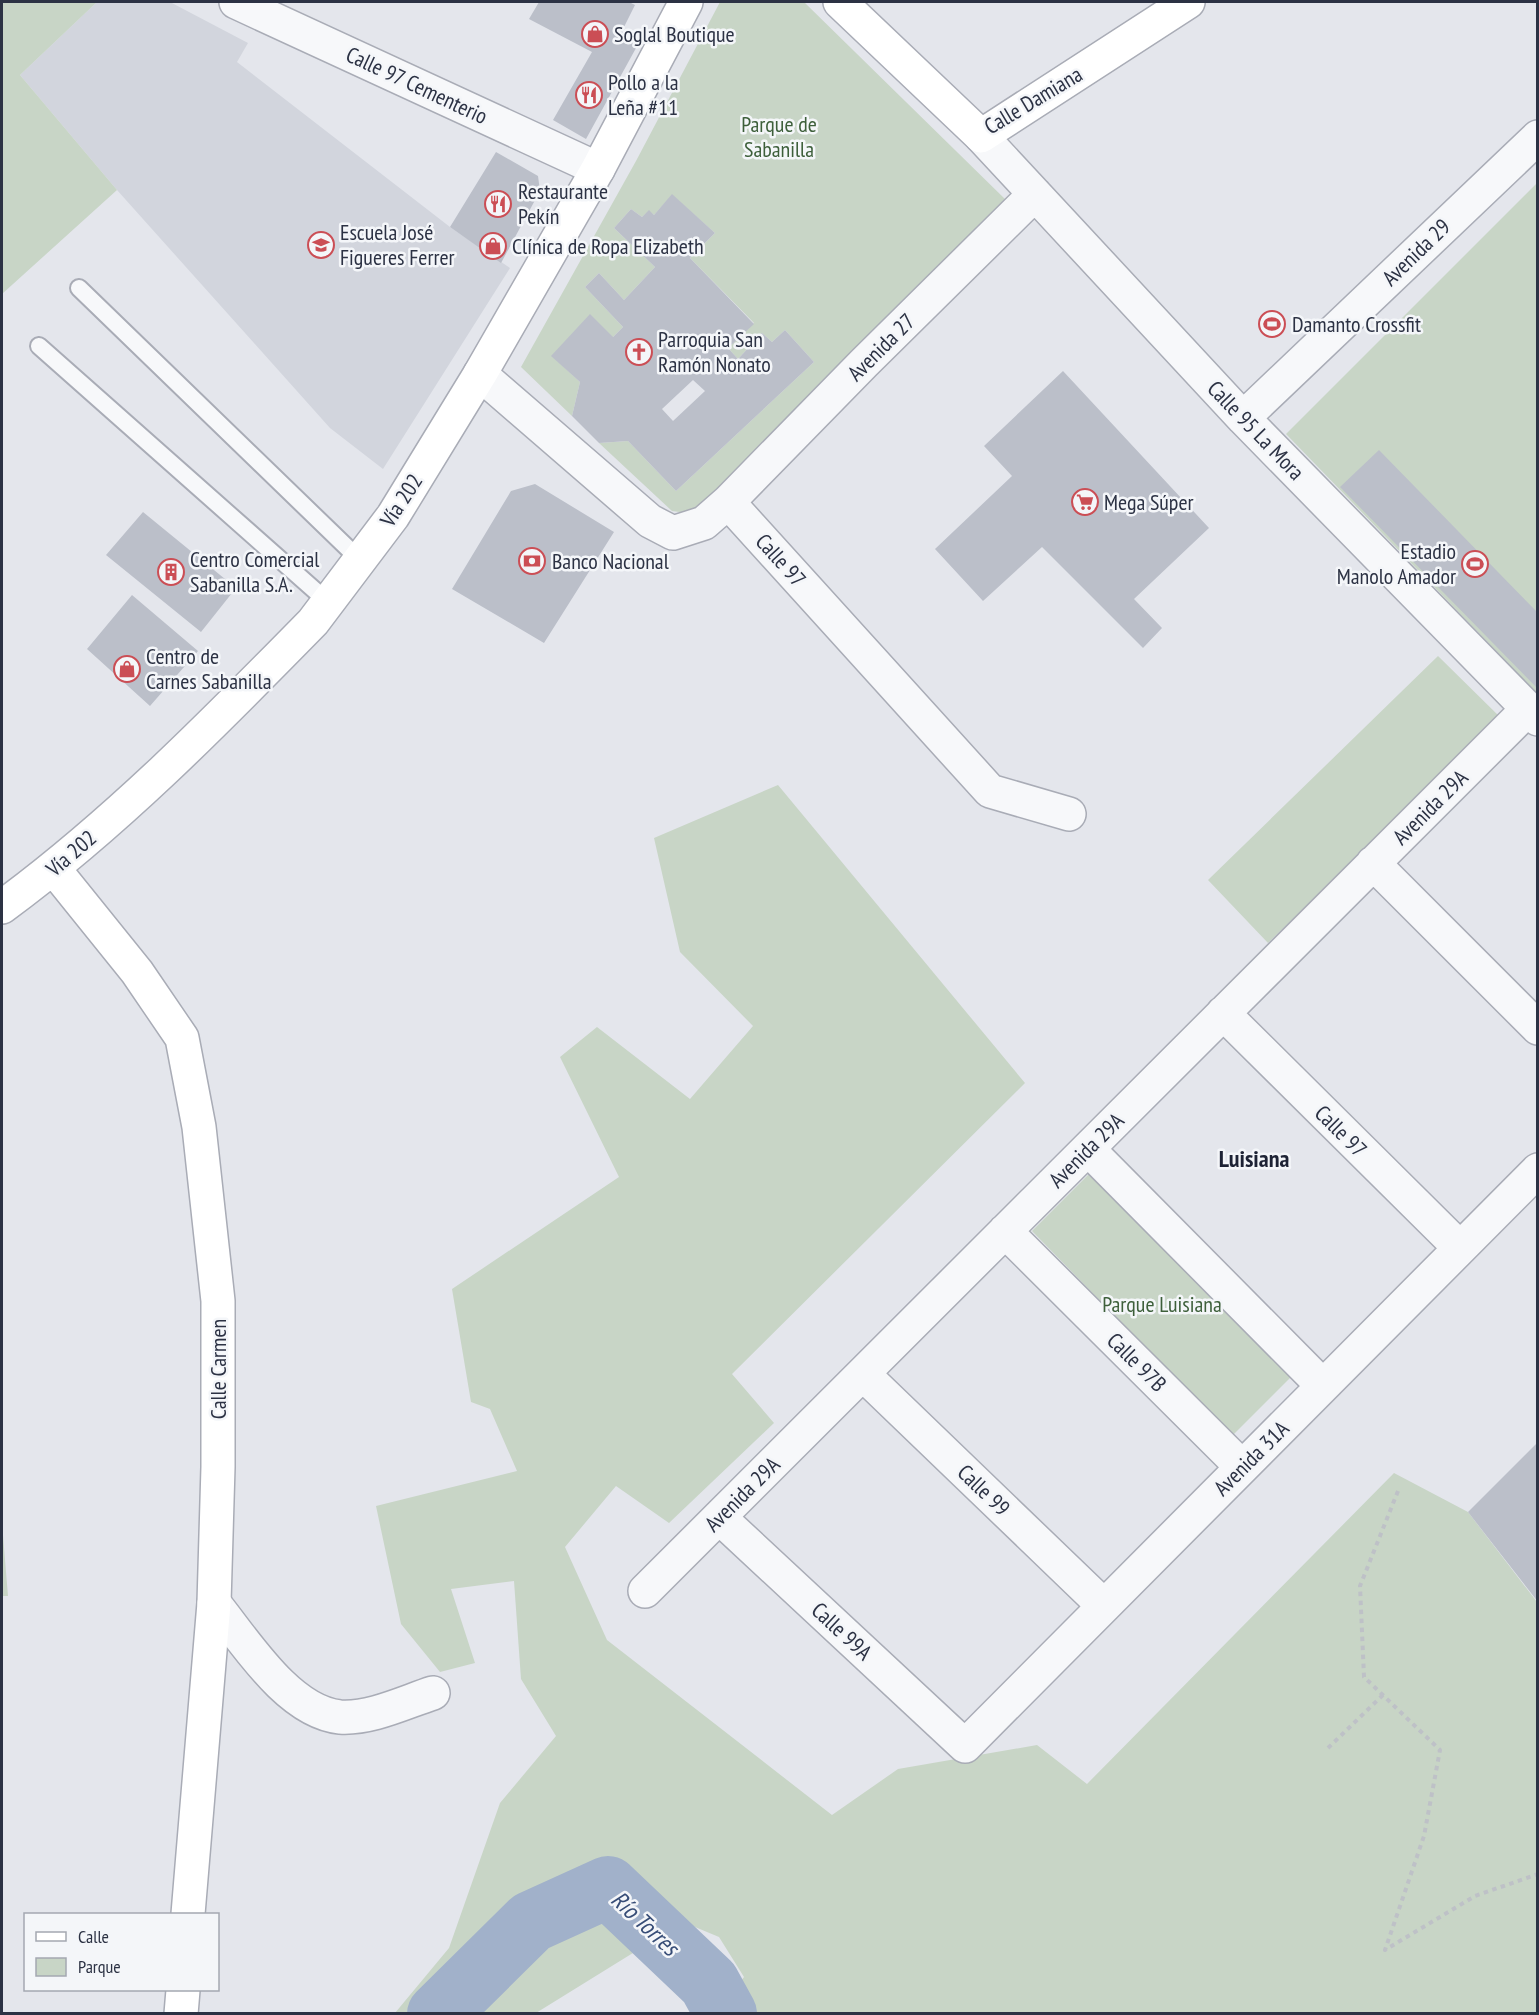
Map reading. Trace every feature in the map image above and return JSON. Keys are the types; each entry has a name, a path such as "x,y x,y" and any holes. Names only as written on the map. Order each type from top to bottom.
{"street":[{"name":"Calle 97 Cementerio","path":"236,2 598,169"},
{"name":"Calle Damiana","path":"840,2 981,136 1188,2"},
{"name":"Vía 202","path":"2,907 54,869 180,757 313,622 393,516 480,374 598,169 678,5"},
{"name":"Calle 95 La Mora","path":"981,136 1243,418 1533,714"},
{"name":"Avenida 29","path":"1243,418 1538,137"},
{"name":"Avenida 27","path":"728,502 864,363 1035,194"},
{"path":"480,374 650,521 673,532 704,523 728,502"},
{"name":"Calle 97","path":"728,502 990,791 1069,814"},
{"name":"Avenida 29A","path":"645,1591 1373,863 1533,714"},
{"path":"1373,863 1538,1028"},
{"name":"Calle Carmen","path":"54,869 137,972 182,1038 199,1127 218,1301 218,1467 214,1603 188,1913"},
{"name":"Calle 97","path":"1223,1013 1460,1248"},
{"path":"1088,1149 1323,1386"},
{"name":"Avenida 31A","path":"965,1746 1538,1170"},
{"name":"Calle 97B","path":"1005,1231 1242,1467"},
{"name":"Calle 99","path":"863,1374 1104,1606"},
{"name":"Calle 99A","path":"719,1517 965,1746"},
{"path":"214,1603 272,1675 291,1694 314,1708 340,1717 366,1715 434,1693"},
{"path":"181,2013 183,1991"}],"lane":[{"path":"79,288 360,560"},
{"path":"39,346 328,602"}],"path":[{"path":"1398,1491 1360,1586 1364,1677 1440,1750 1424,1836 1385,1950 1475,1896 1538,1874"},
{"path":"1328,1748 1384,1694"}],"shaded area":[{"name":"Escuela José Figueres Ferrer","path":"97,2 170,2 248,43 237,62 450,227 510,268 383,469 330,428 117,190 20,75"}],"green space":[{"path":"2,2 97,2 20,75 117,190 2,294"},
{"name":"Parque de Sabanilla","path":"720,2 804,2 1006,200 699,509 687,513 672,511 599,443 628,441 676,491 814,362 785,330 772,342 762,333 738,359 728,348 754,323 690,258 715,233 672,195 654,215 649,211 642,217 631,209 614,228 655,267 624,300 599,273 585,287 623,327 613,337 552,356 580,382 572,416 521,367 636,161"},
{"name":"Estadio Manolo Amador","path":"1537,183 1537,693 1286,434"},
{"path":"1438,656 1502,719 1268,943 1208,880"},
{"path":"778,785 1025,1083 732,1374 774,1423 669,1523 616,1486 565,1547 607,1640 832,1815 898,1769 1037,1745 1087,1784 1394,1473 1468,1512 1537,1602 1537,2013 716,2013 744,1977 719,1937 683,1922 536,2013 395,2013 449,1948 500,1803 556,1736 521,1679 514,1581 451,1589 475,1663 440,1672 401,1624 376,1506 517,1471 490,1409 471,1402 452,1289 619,1177 560,1057 597,1027 690,1099 753,1026 680,952 654,838"},
{"name":"Parque Luisiana","path":"1092,1171 1292,1376 1232,1436 1032,1231"},
{"path":"2,1523 8,1596 2,1596"}],"building":[{"path":"539,2 629,2 635,5 623,29 641,39 586,139 553,120 592,52 529,19"},
{"path":"496,152 538,176 540,191 501,263 450,227"},
{"path":"672,194 715,233 690,258 754,324 728,348 738,359 762,333 772,342 785,330 814,362 676,491 628,441 599,443 572,416 580,382 551,356 590,314 613,337 623,327 585,287 599,273 624,300 655,267 614,228 631,209 642,217 649,210 654,215","holes":["693,380 705,391 673,421 662,409"]},
{"name":"Mega Súper","path":"1063,371 1209,528 1134,599 1162,628 1143,648 1042,547 983,601 935,549 1012,476 984,446"},
{"path":"1379,450 1538,613 1538,689 1340,487"},
{"name":"Banco Nacional","path":"535,484 614,532 544,643 452,589 511,491"},
{"name":"Centro Comercial Sabanilla S.A.","path":"143,512 236,588 201,632 106,555"},
{"path":"132,595 198,651 150,706 87,649"},
{"path":"1538,1442 1538,1602 1468,1512"}],"waterway":[{"name":"Río Torres","path":"438,2014 531,1922 608,1887 709,1983 726,2014"}],"place":[{"name":"Soglal Boutique","path":"595,34"},
{"name":"Pollo a la Leña #11","path":"589,95"},
{"name":"Restaurante Pekín","path":"498,204"},
{"name":"Escuela José Figueres Ferrer","path":"321,245"},
{"name":"Clínica de Ropa Elizabeth","path":"493,246"},
{"name":"Damanto Crossfit","path":"1272,324"},
{"name":"Parroquia San Ramón Nonato","path":"639,352"},
{"name":"Mega Súper","path":"1085,502"},
{"name":"Banco Nacional","path":"532,561"},
{"name":"Estadio Manolo Amador","path":"1475,564"},
{"name":"Centro Comercial Sabanilla S.A.","path":"171,572"},
{"name":"Centro de Carnes Sabanilla","path":"127,669"}],"district":[{"name":"Luisiana","path":"1254,1158"}]}
